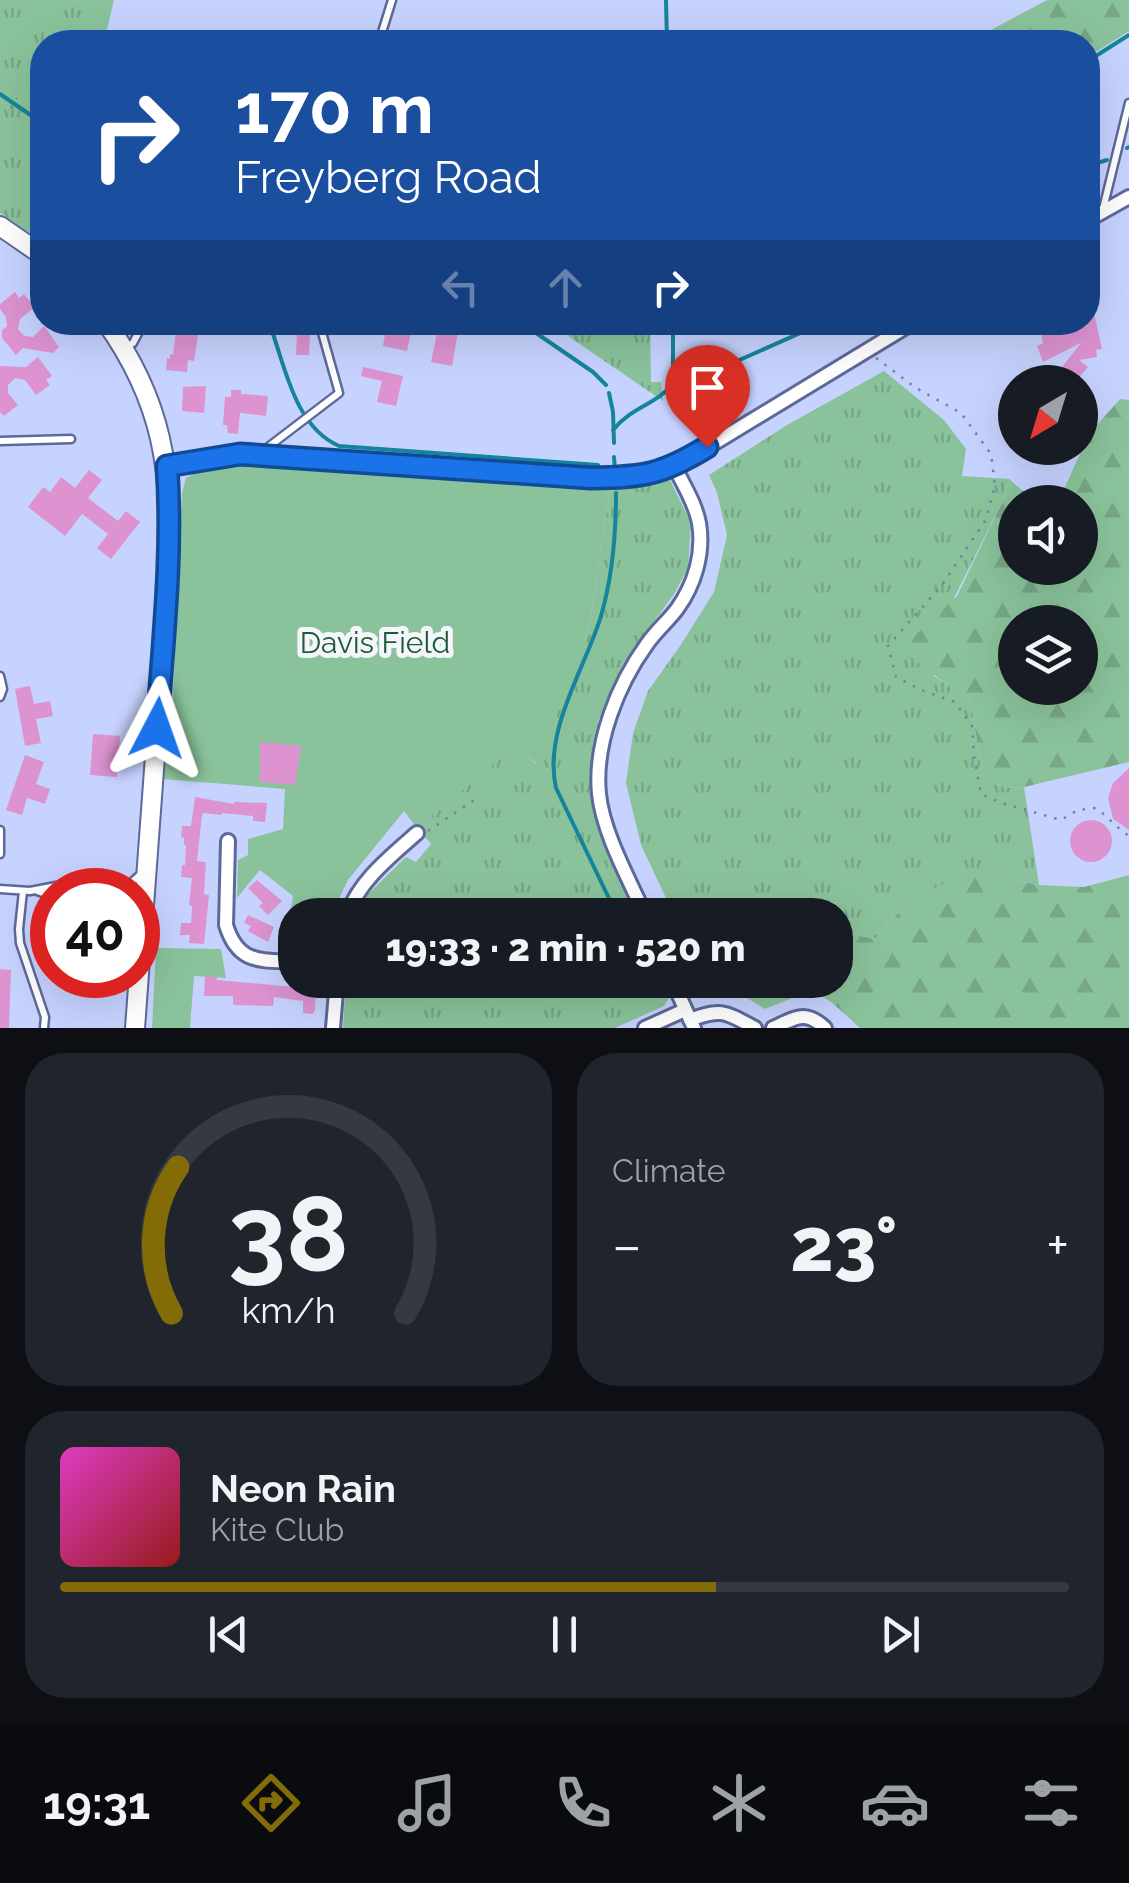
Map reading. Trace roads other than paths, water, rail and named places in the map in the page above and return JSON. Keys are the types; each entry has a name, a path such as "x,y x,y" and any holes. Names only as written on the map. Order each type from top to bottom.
{"street":[{"path":"1102,212 1129,196"},
{"path":"0,226 30,247"},
{"path":"115,335 155,417 167,466 170,515 146,866"},
{"path":"167,466 240,454 591,478 647,475 675,466 892,335"},
{"path":"637,898 606,823 599,794 601,762 606,733 624,682 692,585 699,555 699,522 675,466"},
{"path":"355,898 374,872 417,834"},
{"path":"228,841 226,925 230,938 247,957 278,960"},
{"path":"135,1028 136,998"},
{"path":"333,1028 336,998"},
{"path":"645,1028 711,1012 731,1014 754,1028"},
{"path":"773,1028 804,1016 825,1028"}],"lane":[{"path":"383,30 392,0"},
{"path":"1102,212 1129,104"},
{"path":"124,348 137,335"},
{"path":"258,455 339,393 323,335"},
{"path":"0,442 71,439"},
{"path":"0,676 0,698"},
{"path":"0,830 0,854"},
{"path":"0,889 30,891"},
{"path":"23,891 20,943 45,1016 44,1028"}],"waterway":[{"path":"666,0 667,30"},
{"path":"1100,53 1129,35"},
{"path":"0,94 30,115"},
{"path":"1100,162 1107,160"},
{"path":"273,335 303,412 312,426 339,446 598,465"},
{"path":"539,335 606,385"},
{"path":"613,430 673,384 673,335"},
{"path":"672,385 683,385 796,335"},
{"path":"609,393 614,443"},
{"path":"614,457 615,470"},
{"path":"609,898 556,788 554,766 560,722 605,601 613,555 616,493"}],"park label":[{"name":"Davis Field","path":"375,642"}]}
